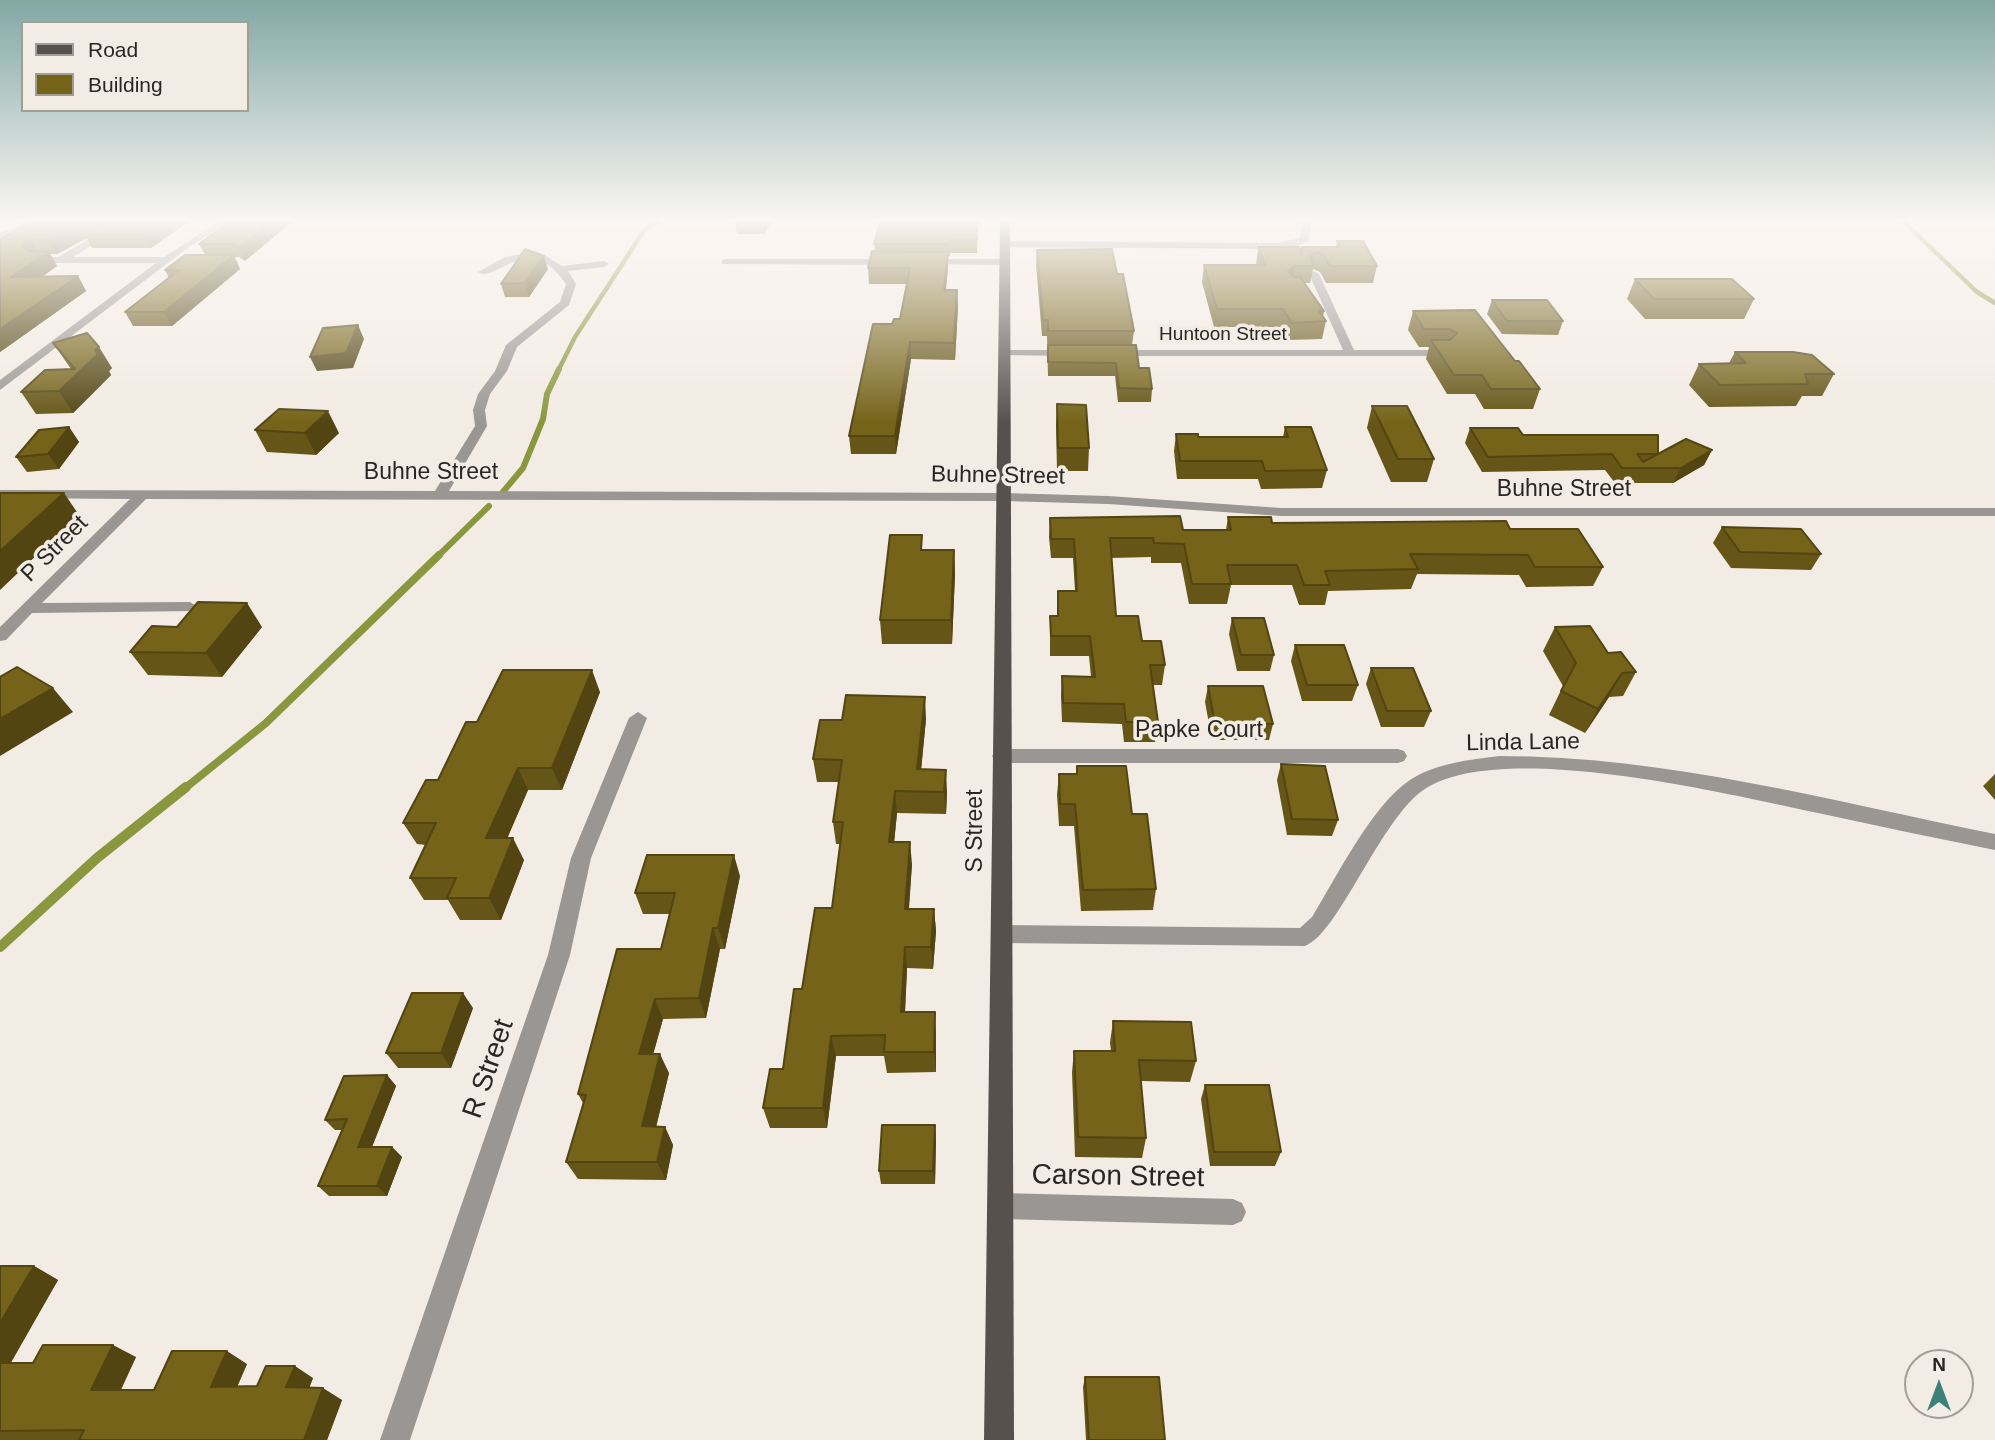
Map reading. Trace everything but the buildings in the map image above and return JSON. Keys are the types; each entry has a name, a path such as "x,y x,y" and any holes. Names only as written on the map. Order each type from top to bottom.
{"main road":[{"name":"S Street","path":"999,1440 1000,756 1005,289"}],"street":[{"path":"0,386 128,289"},
{"path":"439,496 481,426 479,410 484,394 501,370 512,345 565,303 569,289"},
{"path":"1316,289 1350,353"},
{"path":"1004,353 1091,352"},
{"name":"Huntoon Street","path":"1104,353 1443,353"},
{"name":"Buhne Street","path":"0,494 1003,497 1108,500 1281,512 1995,512"},
{"name":"P Street","path":"0,636 142,495"},
{"path":"28,607 190,607"},
{"name":"R Street","path":"396,1440 559,955 581,858 638,718"},
{"name":"Papke Court","path":"1000,756 1398,756"},
{"name":"Linda Lane","path":"1001,934 1305,937 1319,923 1395,805 1418,784 1454,768 1484,764 1595,767 1676,776 1995,842"},
{"name":"Carson Street","path":"1001,1206 1233,1212"}],"waterway":[{"path":"559,369 575,337 606,289"},
{"path":"1974,289 1995,303"},
{"path":"502,493 523,468 543,419 547,394 559,369"},
{"path":"437,557 489,506"},
{"path":"184,789 266,723 439,555"},
{"path":"0,947 97,858 186,787"}]}
